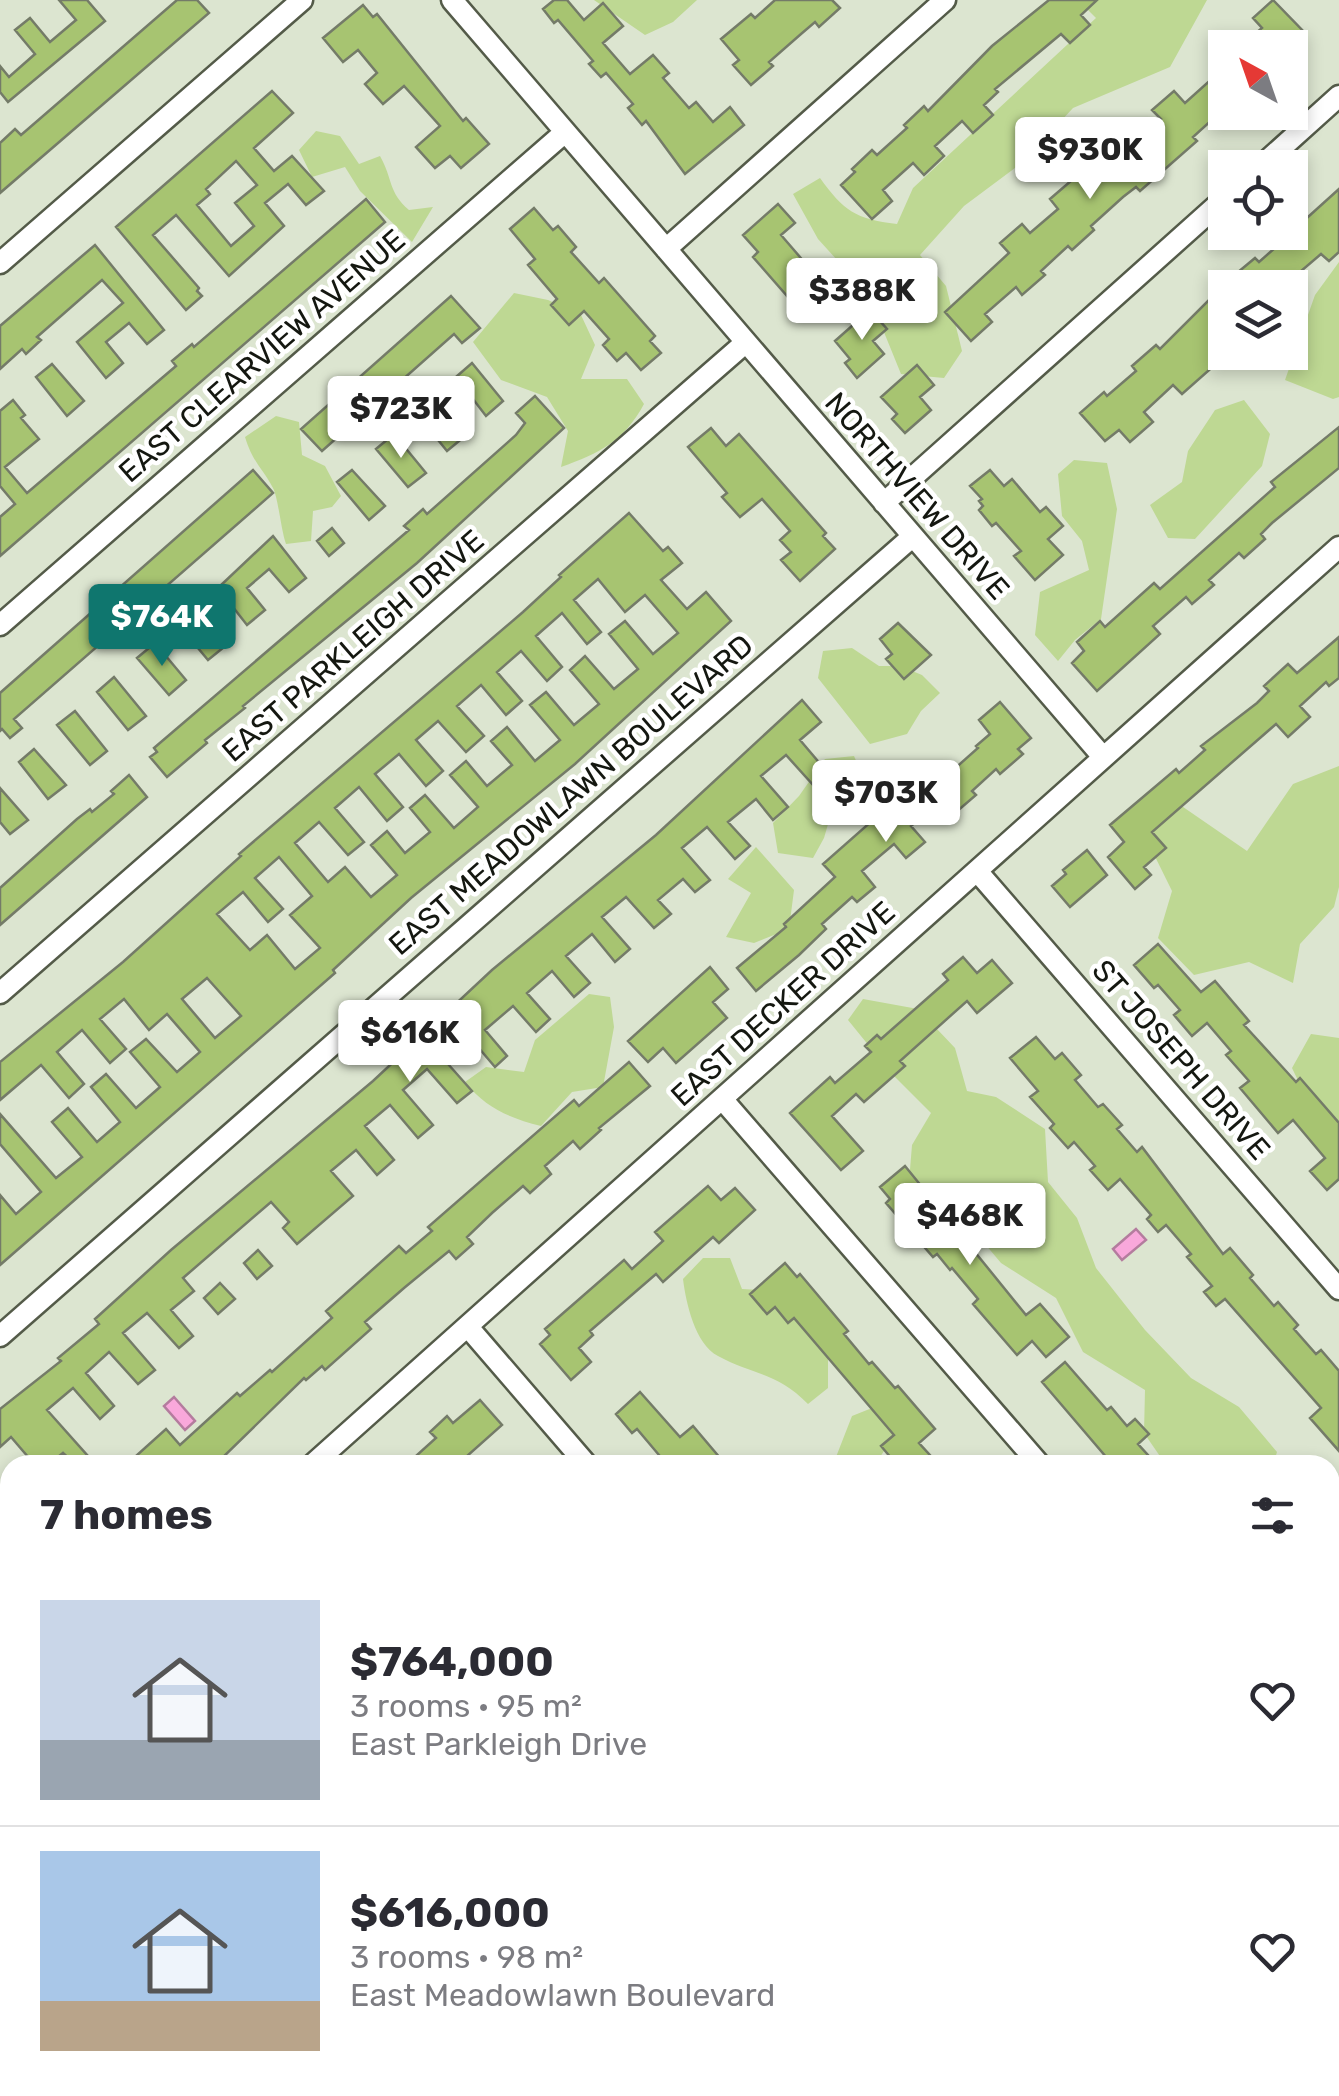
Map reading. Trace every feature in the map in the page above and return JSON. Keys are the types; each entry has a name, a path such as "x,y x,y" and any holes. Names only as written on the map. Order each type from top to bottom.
{"street":[{"path":"0,263 302,0"},
{"name":"NORTHVIEW DRIVE","path":"452,0 1103,757"},
{"path":"666,249 946,0"},
{"path":"1279,150 1339,96"},
{"name":"EAST CLEARVIEW AVENUE","path":"0,625 564,133"},
{"path":"884,504 1208,213"},
{"name":"EAST PARKLEIGH DRIVE","path":"0,993 745,343"},
{"name":"EAST MEADOWLAWN BOULEVARD","path":"0,1336 912,537"},
{"name":"EAST DECKER DRIVE","path":"323,1455 1339,547"},
{"name":"ST JOSEPH DRIVE","path":"977,870 1339,1289"},
{"path":"723,1100 1031,1455"},
{"path":"468,1327 578,1455"}],"green space":[{"path":"594,0 697,0 673,22 645,35"},
{"path":"1078,0 1207,0 1170,67 1073,108 1023,162 964,206 920,255 946,286 962,351 944,378 901,374 877,315 837,319 831,293 847,271 818,239 793,194 820,178 852,212 897,224 913,188 1096,18"},
{"path":"316,131 340,136 359,164 380,156 394,191 409,210 433,207 412,242 360,191 345,167 312,177 299,150"},
{"path":"1339,262 1339,397 1333,399 1285,380 1289,370 1308,370 1308,315 1315,295"},
{"path":"514,293 548,300 581,315 595,345 581,379 627,379 644,404 610,444 561,467 568,431 547,397 501,380 473,342"},
{"path":"1244,400 1270,434 1262,466 1195,539 1168,538 1150,505 1182,482 1188,451 1215,410"},
{"path":"276,416 299,422 302,455 325,466 341,496 332,507 313,511 311,541 286,544 275,492 245,437"},
{"path":"1074,460 1107,463 1117,509 1101,619 1075,640 1058,661 1035,635 1040,592 1089,570 1082,541 1062,516 1058,474"},
{"path":"852,648 879,666 900,666 922,675 940,693 921,711 907,734 870,744 818,678 823,651"},
{"path":"854,756 868,788 852,806 831,814 813,858 778,853 773,823 799,796 825,759"},
{"path":"1339,766 1339,887 1334,907 1300,944 1293,983 1249,962 1194,975 1158,938 1172,891 1136,818 1170,798 1247,851 1293,784"},
{"path":"756,847 794,890 789,929 754,943 726,937 751,893 728,879"},
{"path":"589,994 610,997 614,1027 603,1087 572,1092 541,1126 499,1111 465,1082 486,1067 524,1072 535,1040"},
{"path":"863,999 918,1009 955,1048 967,1091 996,1097 1045,1129 1048,1182 1077,1218 1096,1268 1145,1330 1191,1378 1239,1407 1276,1455 1159,1455 1144,1433 1145,1390 1083,1352 1056,1298 1001,1263 959,1213 909,1182 912,1145 931,1113 891,1073 848,1020"},
{"path":"1311,1034 1339,1038 1339,1144 1319,1124 1292,1068"},
{"path":"703,1258 730,1258 742,1289 777,1291 828,1345 828,1388 808,1404 786,1386 710,1350 693,1322 683,1279"},
{"path":"882,1404 894,1436 881,1455 837,1455 852,1416"}],"shaded area":[{"path":"1136,1229 1146,1240 1122,1260 1113,1249"},
{"path":"174,1397 195,1421 185,1430 164,1406"}],"building":[{"path":"59,0 87,0 105,21 8,102 0,92 0,66 9,77 35,54 15,30 30,18 50,42 76,20"},
{"path":"177,0 197,0 209,13 0,193 0,143 15,129 21,135"},
{"path":"554,0 567,0 584,20 603,3 623,26 603,43 630,74 653,55 669,73 663,78 689,108 696,102 713,122 730,107 744,125 685,174 646,121 642,125 628,108 633,104 606,73 601,77 589,64 593,61 558,20 554,23 543,9"},
{"path":"775,0 832,0 840,8 819,27 815,22 801,34 769,62 773,66 751,85 733,65 739,60 721,39"},
{"path":"1049,0 1097,0 1081,15 1090,25 1070,43 1061,34 995,89 998,92 984,105 993,115 973,133 962,121 935,146 944,156 924,175 913,163 883,190 892,201 872,219 841,185 855,172 852,169 872,150 877,155 924,106 928,111 992,46"},
{"path":"1273,0 1302,30 1260,30 1262,28 1253,18"},
{"path":"363,5 373,17 377,14 463,121 466,118 489,144 461,168 450,156 435,168 416,147 440,126 404,86 383,104 365,84 377,73 358,50 343,62 323,38"},
{"path":"1208,82 1208,123 1193,137 1197,141 1140,191 1136,187 1123,197 1072,250 1068,246 1041,271 1045,275 1022,295 1016,287 985,314 992,322 971,341 945,312 1009,253 1000,243 1022,224 1030,233 1058,209 1050,199 1115,143 1123,153 1148,132 1161,119 1152,110 1174,91 1185,103"},
{"path":"272,91 293,113 254,148 274,171 292,156 324,191 306,205 288,184 265,203 284,226 229,276 176,215 153,235 199,288 202,296 186,310 116,227","holes":["236,161 257,185 235,203 254,226 231,246 197,205 210,194 206,189"]},
{"path":"1339,189 1339,252 1329,261 1321,254 1302,270 1241,270 1273,250 1308,250 1308,217"},
{"path":"366,199 385,222 0,556 0,517 15,504 0,486 0,411 13,400 25,415 21,418 39,439 5,467 27,493 176,366 172,361 192,344 194,347"},
{"path":"778,204 795,223 781,235 828,282 815,293 825,305 808,320 753,257 758,252 743,235"},
{"path":"534,208 553,230 558,226 576,247 571,252 599,283 604,278 655,336 650,341 661,353 641,370 626,353 617,361 603,345 609,339 584,311 569,325 551,305 557,299 528,265 535,259 510,229"},
{"path":"95,245 164,330 147,344 129,323 106,342 123,363 106,378 77,342 123,303 102,280 37,337 41,340 26,354 22,349 0,369 0,326"},
{"path":"451,296 480,328 462,343 454,334 322,451 301,429"},
{"path":"1208,301 1209,370 1182,394 1173,385 1144,412 1153,422 1130,442 1119,430 1105,441 1080,413 1136,371 1132,366 1156,345 1160,349"},
{"path":"870,310 887,329 873,341 884,354 857,378 845,363 850,359 835,341"},
{"path":"472,363 503,401 486,416 456,377"},
{"path":"52,364 84,401 67,416 36,377"},
{"path":"917,365 934,385 920,397 931,410 905,433 892,419 897,414 881,397"},
{"path":"535,396 564,428 417,563 243,706 167,777 150,757 157,752 154,748 409,530 404,526 423,509 427,514 516,435 525,423 516,413"},
{"path":"435,400 465,436 447,451 417,414"},
{"path":"1339,427 1339,468 1272,523 1261,534 1265,539 1244,558 1239,553 1209,580 1214,585 1192,604 1186,597 1153,626 1160,634 1097,691 1072,663 1084,651 1077,642 1100,621 1105,627 1154,583 1160,589 1275,487 1271,482"},
{"path":"711,428 726,446 739,434 826,533 823,536 835,549 800,581 781,560 791,552 780,540 790,531 762,499 740,517 722,497 727,493 688,447"},
{"path":"394,434 426,473 408,487 376,449"},
{"path":"253,470 273,493 14,719 22,728 10,738 0,731 0,693"},
{"path":"352,470 385,506 369,520 337,482"},
{"path":"990,470 1004,486 1012,479 1040,512 1046,507 1063,526 1048,539 1063,555 1035,580 1014,556 1021,551 979,510 982,499 970,486"},
{"path":"629,513 663,551 668,547 682,563 661,580 687,609 706,592 731,621 575,764 411,898 333,970 335,973 0,1265 0,1195 16,1214 41,1192 0,1144 0,1114 56,1178 82,1157 52,1122 68,1108 97,1142 120,1122 91,1087 106,1074 136,1108 160,1087 130,1052 146,1039 177,1072 200,1052 167,1014 149,1030 124,999 100,1019 126,1049 110,1063 82,1030 57,1052 84,1084 69,1098 41,1065 0,1100 0,1062 123,962 239,854 523,612","holes":["598,579 625,612 645,595 678,633 653,654 625,621 609,634 638,669 614,689 585,656 570,670 599,704 574,725 546,692 530,705 560,740 535,761 507,727 491,741 512,765 487,786 466,761 450,775 478,807 454,828 425,795 410,808 430,832 405,853 387,831 371,845 397,875 371,897 345,867 328,882 295,843 319,822 348,855 364,842 335,808 359,787 387,821 403,807 375,774 399,754 426,786 443,771 416,740 438,721 466,752 484,736 457,706 481,685 506,715 522,701 497,672 521,651 547,681 562,667 536,636 562,613 587,644 601,632 574,600","279,857 312,896 290,915 320,948 295,969 267,935 250,950 217,914 243,892 268,922 283,909 255,878","207,978 241,1016 215,1038 182,999"]},
{"path":"332,528 344,543 329,556 317,541"},
{"path":"273,536 306,578 289,592 269,569 247,588 265,610 247,625 218,588"},
{"path":"194,609 224,647 208,660 177,623"},
{"path":"898,623 931,655 904,679 886,659 892,654 880,639"},
{"path":"1339,637 1339,678 1329,686 1326,682 1300,706 1310,717 1288,737 1276,724 1152,832 1166,848 1144,867 1151,875 1135,889 1108,857 1124,842 1110,825 1176,769 1179,773 1205,750 1201,746 1257,703 1269,691 1264,686 1288,664 1297,673"},
{"path":"155,643 186,680 169,695 137,658"},
{"path":"114,677 146,716 128,730 97,692"},
{"path":"802,700 821,722 800,740 828,773 814,786 786,755 761,776 788,807 773,820 756,799 728,822 750,846 735,859 707,827 682,848 710,880 695,892 683,879 658,900 671,914 654,928 626,897 602,917 630,949 615,962 592,934 566,956 590,983 574,997 552,971 527,993 550,1019 536,1032 513,1006 485,1030 507,1056 495,1067 466,1033 440,1055 472,1091 457,1103 427,1069 403,1090 433,1125 418,1138 390,1105 365,1126 394,1160 377,1175 356,1150 331,1171 353,1196 297,1244 283,1228 289,1222 271,1202 183,1278 194,1291 171,1310 193,1336 179,1348 147,1313 123,1333 155,1370 138,1384 109,1352 86,1373 114,1406 100,1419 73,1388 47,1410 87,1455 26,1455 11,1437 0,1447 0,1409 61,1361 58,1358 99,1324 95,1319 373,1081 492,970 656,835"},
{"path":"1000,702 1031,738 1018,749 1023,754 1000,774 996,769 972,791 976,795 955,813 942,799 911,826 925,842 906,858 894,844 862,871 875,887 857,902 852,897 822,924 826,929 756,991 737,968 786,927 784,924 835,877 823,864 907,790 917,802 978,748 990,734 979,720"},
{"path":"75,711 107,751 90,765 57,725"},
{"path":"34,749 66,785 48,799 19,762"},
{"path":"129,775 147,797 0,925 0,888 77,819 114,794 111,791"},
{"path":"0,788 28,820 10,834 0,822"},
{"path":"1087,850 1107,875 1070,907 1052,886 1066,874 1063,870"},
{"path":"1158,944 1201,992 1215,981 1249,1021 1244,1025 1296,1082 1300,1078 1339,1123 1339,1179 1327,1190 1310,1171 1325,1158 1293,1120 1278,1133 1240,1088 1249,1081 1226,1055 1231,1051 1207,1023 1192,1036 1174,1015 1180,1010 1134,965"},
{"path":"963,957 977,973 992,960 1012,983 977,1013 967,1001 900,1061 905,1066 864,1102 856,1094 832,1116 863,1151 841,1170 790,1113 830,1077 835,1083 871,1052 865,1046 877,1035 881,1039 948,980 943,974"},
{"path":"710,967 728,989 713,1002 727,1018 676,1063 663,1048 648,1062 628,1041"},
{"path":"1036,1037 1055,1059 1062,1053 1081,1075 1075,1080 1098,1107 1103,1104 1122,1125 1117,1129 1137,1152 1142,1147 1223,1254 1230,1248 1274,1306 1278,1302 1298,1325 1294,1329 1316,1354 1321,1350 1339,1371 1339,1451 1310,1418 1321,1408 1225,1299 1216,1306 1204,1292 1212,1286 1166,1225 1158,1232 1147,1219 1151,1215 1120,1179 1108,1190 1090,1170 1095,1166 1074,1142 1068,1148 1050,1128 1054,1124 1030,1097 1038,1091 1010,1058"},
{"path":"629,1062 650,1086 580,1149 573,1141 545,1166 551,1174 530,1193 523,1186 467,1237 473,1244 456,1259 449,1251 404,1288 365,1322 371,1329 325,1370 322,1366 304,1378 225,1455 137,1455 166,1429 180,1445 237,1393 240,1396 272,1372 332,1318 326,1311 399,1246 406,1253 432,1231 428,1227 574,1100 579,1106"},
{"path":"905,1166 1026,1315 1040,1304 1069,1337 1046,1357 1032,1341 1017,1355 973,1304 978,1299 952,1268 937,1254 933,1257 886,1203 890,1199 880,1187"},
{"path":"708,1186 721,1200 735,1188 755,1210 719,1243 713,1237 663,1282 656,1274 590,1331 593,1335 579,1348 591,1362 571,1380 540,1344 550,1335 545,1329 624,1260 632,1269 663,1241 655,1232"},
{"path":"258,1250 272,1266 257,1279 244,1263"},
{"path":"785,1263 797,1277 800,1274 848,1331 844,1334 869,1364 872,1362 895,1388 898,1386 935,1429 919,1443 930,1455 889,1455 881,1446 894,1435 794,1318 788,1323 775,1307 767,1314 750,1294"},
{"path":"220,1283 235,1299 218,1314 204,1298"},
{"path":"1065,1362 1107,1410 1111,1407 1127,1426 1135,1419 1149,1434 1138,1444 1148,1455 1104,1455 1042,1382"},
{"path":"640,1392 680,1437 693,1426 718,1455 659,1455 637,1429 632,1433 616,1414"},
{"path":"480,1400 502,1425 468,1455 417,1455 436,1438 430,1432 447,1416 453,1423"}]}
